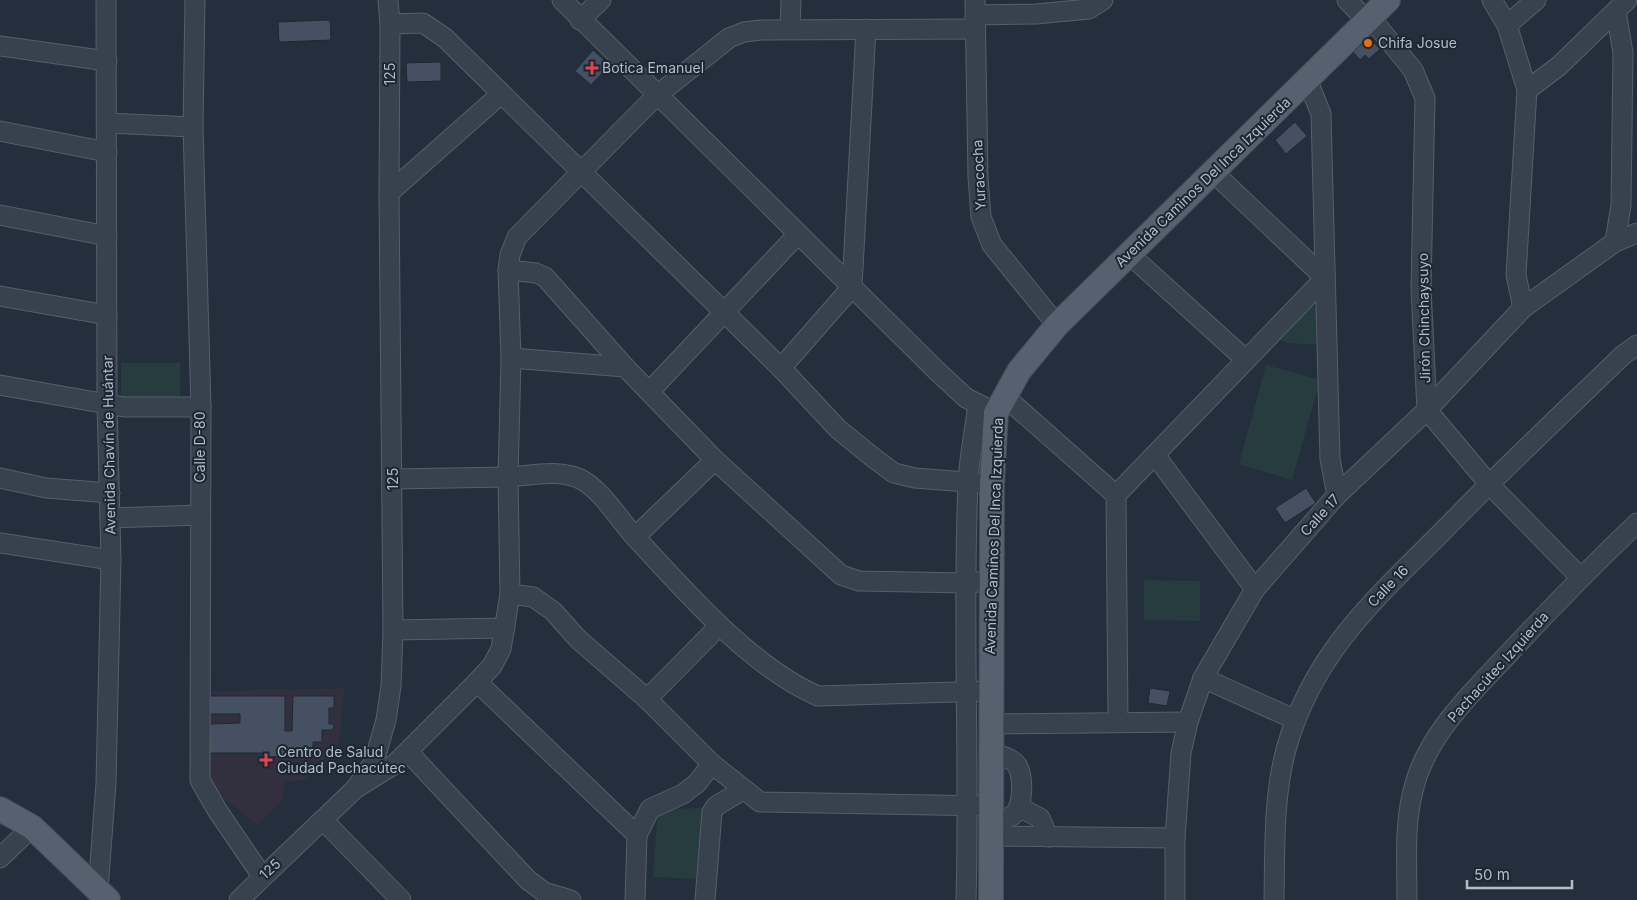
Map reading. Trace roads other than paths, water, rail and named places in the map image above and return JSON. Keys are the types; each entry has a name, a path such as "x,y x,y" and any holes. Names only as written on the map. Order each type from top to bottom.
{"main road":[{"name":"Avenida Caminos Del Inca Izquierda","path":"991,900 985,818 991,753 993,404 1057,325 1388,0"},
{"path":"0,809 32,827 103,895"}],"street":[{"name":"Avenida Chavín de Huántar","path":"103,895 112,560 107,316 106,0"},
{"name":"Calle D-80","path":"195,0 193,127 201,407 200,780 217,810 262,876"},
{"name":"125","path":"244,898 262,876 356,788 374,762 381,742 391,686 394,630 389,193 390,24 388,0"},
{"path":"562,0 656,96 966,398 993,404 1116,496"},
{"path":"580,20 601,0"},
{"path":"790,30 791,0"},
{"path":"356,788 395,764 408,752 492,666 501,649 510,594 508,477 511,358 508,270 510,255 516,237 656,96 730,38 744,32 866,29 975,15 1036,14 1088,9 1104,0"},
{"name":"Jirón Chinchaysuyo","path":"1347,0 1367,21 1379,28 1414,70 1425,98 1421,288 1426,410"},
{"path":"1492,0 1507,25 1527,90 1516,275 1523,308"},
{"path":"1507,25 1536,0"},
{"path":"1527,90 1559,66 1621,5"},
{"path":"1615,242 1621,205 1623,54 1621,5"},
{"name":"Yuracocha","path":"975,15 978,177 981,217 992,245 1057,325"},
{"path":"390,24 414,22 431,27 580,171 723,314 781,368 838,429 894,472 915,478 992,484"},
{"path":"781,368 852,287 866,29"},
{"path":"0,46 107,61"},
{"path":"1304,83 1311,89 1321,114 1330,459 1337,495"},
{"path":"389,193 501,94"},
{"path":"107,123 193,127"},
{"path":"0,131 107,152"},
{"path":"1213,172 1325,278"},
{"path":"0,216 107,236"},
{"name":"Calle 17","path":"1175,900 1175,838 1181,753 1188,722 1203,678 1255,588 1337,495 1426,410 1523,308 1615,242 1637,232"},
{"path":"650,390 798,234"},
{"path":"1129,254 1246,360"},
{"path":"508,270 536,273 545,277 625,368 650,390 714,460 841,575 859,581 966,583 992,581"},
{"path":"1118,722 1116,496 1325,278"},
{"path":"0,296 107,316"},
{"name":"Calle 16","path":"1274,900 1276,830 1280,784 1287,747 1296,720 1313,683 1347,630 1489,484 1623,355 1637,345"},
{"path":"511,358 625,368"},
{"path":"0,385 124,407 201,407"},
{"path":"966,900 985,818 966,692 968,481 993,404"},
{"path":"1426,410 1489,484 1580,577"},
{"path":"1155,455 1255,588"},
{"path":"635,537 714,460"},
{"path":"393,479 508,477 553,474 567,475 580,479 596,491 635,537 720,626 798,688 818,696 990,691"},
{"path":"0,478 46,488 110,493"},
{"path":"110,518 200,515"},
{"name":"Pachacútec Izquierda","path":"1407,900 1407,831 1413,791 1431,747 1468,698 1580,577 1637,523"},
{"path":"0,543 112,560"},
{"path":"510,594 533,597 553,611 578,639 647,699 712,764 760,802 985,818 1013,815 1019,807 1021,780 1017,765 1012,760 991,753"},
{"path":"647,699 720,626"},
{"path":"394,630 505,628"},
{"path":"1203,678 1296,720"},
{"path":"477,682 637,835"},
{"path":"991,724 1188,722"},
{"path":"408,752 528,880 544,892 572,900"},
{"path":"635,900 637,835 650,809 683,794 697,783 712,764"},
{"path":"705,900 712,812 716,806 743,790"},
{"path":"1019,807 1040,818 1048,837"},
{"path":"985,818 1048,837 1175,838"},
{"path":"323,820 401,900"},
{"path":"0,858 32,827"}],"place":[{"name":"Chifa Josue","path":"1368,43"},
{"name":"Botica Emanuel","path":"592,68"},
{"name":"Centro de Salud Ciudad Pachacútec","path":"266,760"}]}
